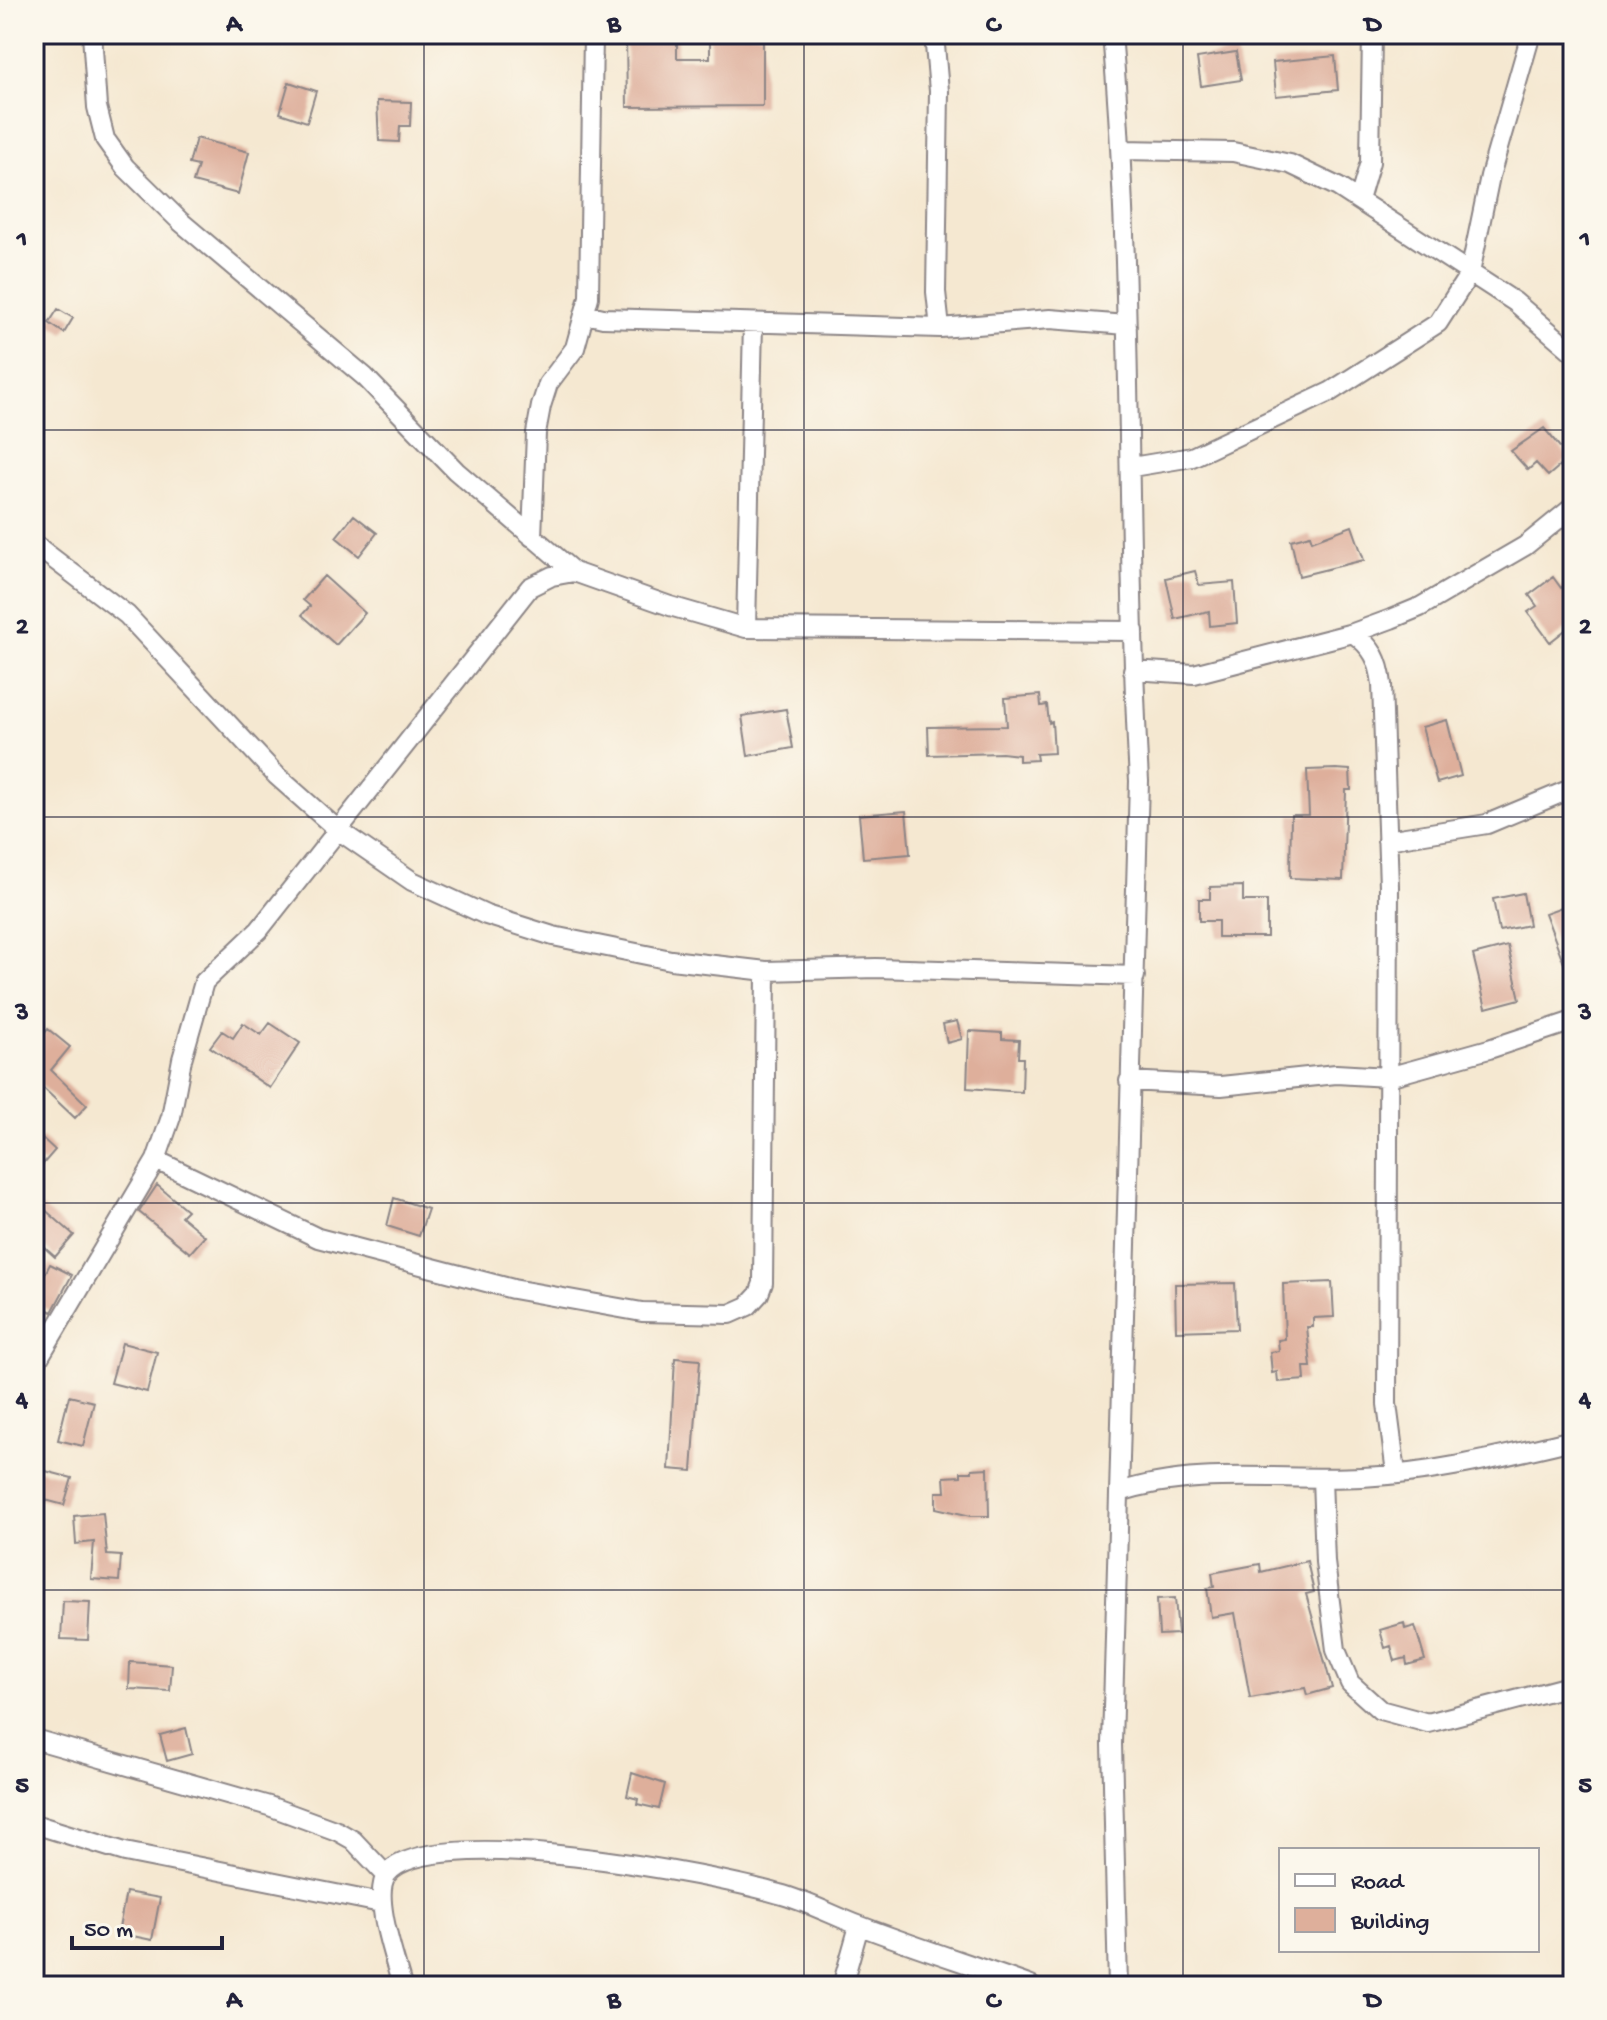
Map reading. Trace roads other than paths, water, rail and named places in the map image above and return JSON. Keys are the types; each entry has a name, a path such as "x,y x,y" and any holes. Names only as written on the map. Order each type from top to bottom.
{"street":[{"path":"92,34 97,107 105,139 125,167 181,222 365,377 456,471 574,572 746,628 1134,631"},
{"path":"532,537 536,433 541,406 548,384 575,348 586,314 591,271 593,34"},
{"path":"934,34 939,91 936,292 940,328"},
{"path":"1112,34 1122,150 1132,467 1133,670 1139,781 1112,1744 1118,1986"},
{"path":"1359,200 1370,162 1372,34"},
{"path":"1132,467 1192,457 1330,392 1438,323 1470,273 1490,176 1531,34"},
{"path":"1122,150 1247,155 1290,164 1359,200 1515,302 1573,352"},
{"path":"586,314 603,318 712,318 753,323 940,328 1050,319 1127,325"},
{"path":"746,628 753,323"},
{"path":"1133,670 1194,674 1353,633 1420,607 1525,546 1573,507"},
{"path":"34,544 127,615 277,776 338,830 412,881 486,915 567,939 671,960 766,971 876,968 1135,976"},
{"path":"34,1366 156,1160 171,1117 185,1046 204,982 259,930 530,587 552,576 574,572"},
{"path":"1353,633 1379,660 1387,840 1387,1404 1396,1473"},
{"path":"1387,840 1487,824 1573,788"},
{"path":"156,1160 318,1238 527,1292 642,1312 730,1314 748,1306 759,1294 763,1283 766,971"},
{"path":"1129,1081 1221,1086 1336,1074 1388,1077 1489,1049 1573,1021"},
{"path":"1120,1492 1154,1481 1322,1478 1396,1473 1481,1461 1573,1440"},
{"path":"1322,1478 1325,1562 1336,1650 1350,1683 1380,1710 1428,1723 1573,1685"},
{"path":"34,1739 269,1806 337,1831 353,1840 386,1875"},
{"path":"34,1824 125,1852 381,1903"},
{"path":"402,1986 381,1903 386,1875 398,1864 422,1855 462,1851 578,1857 702,1875 782,1894 859,1926 1031,1986"},
{"path":"842,1986 859,1926"}]}
